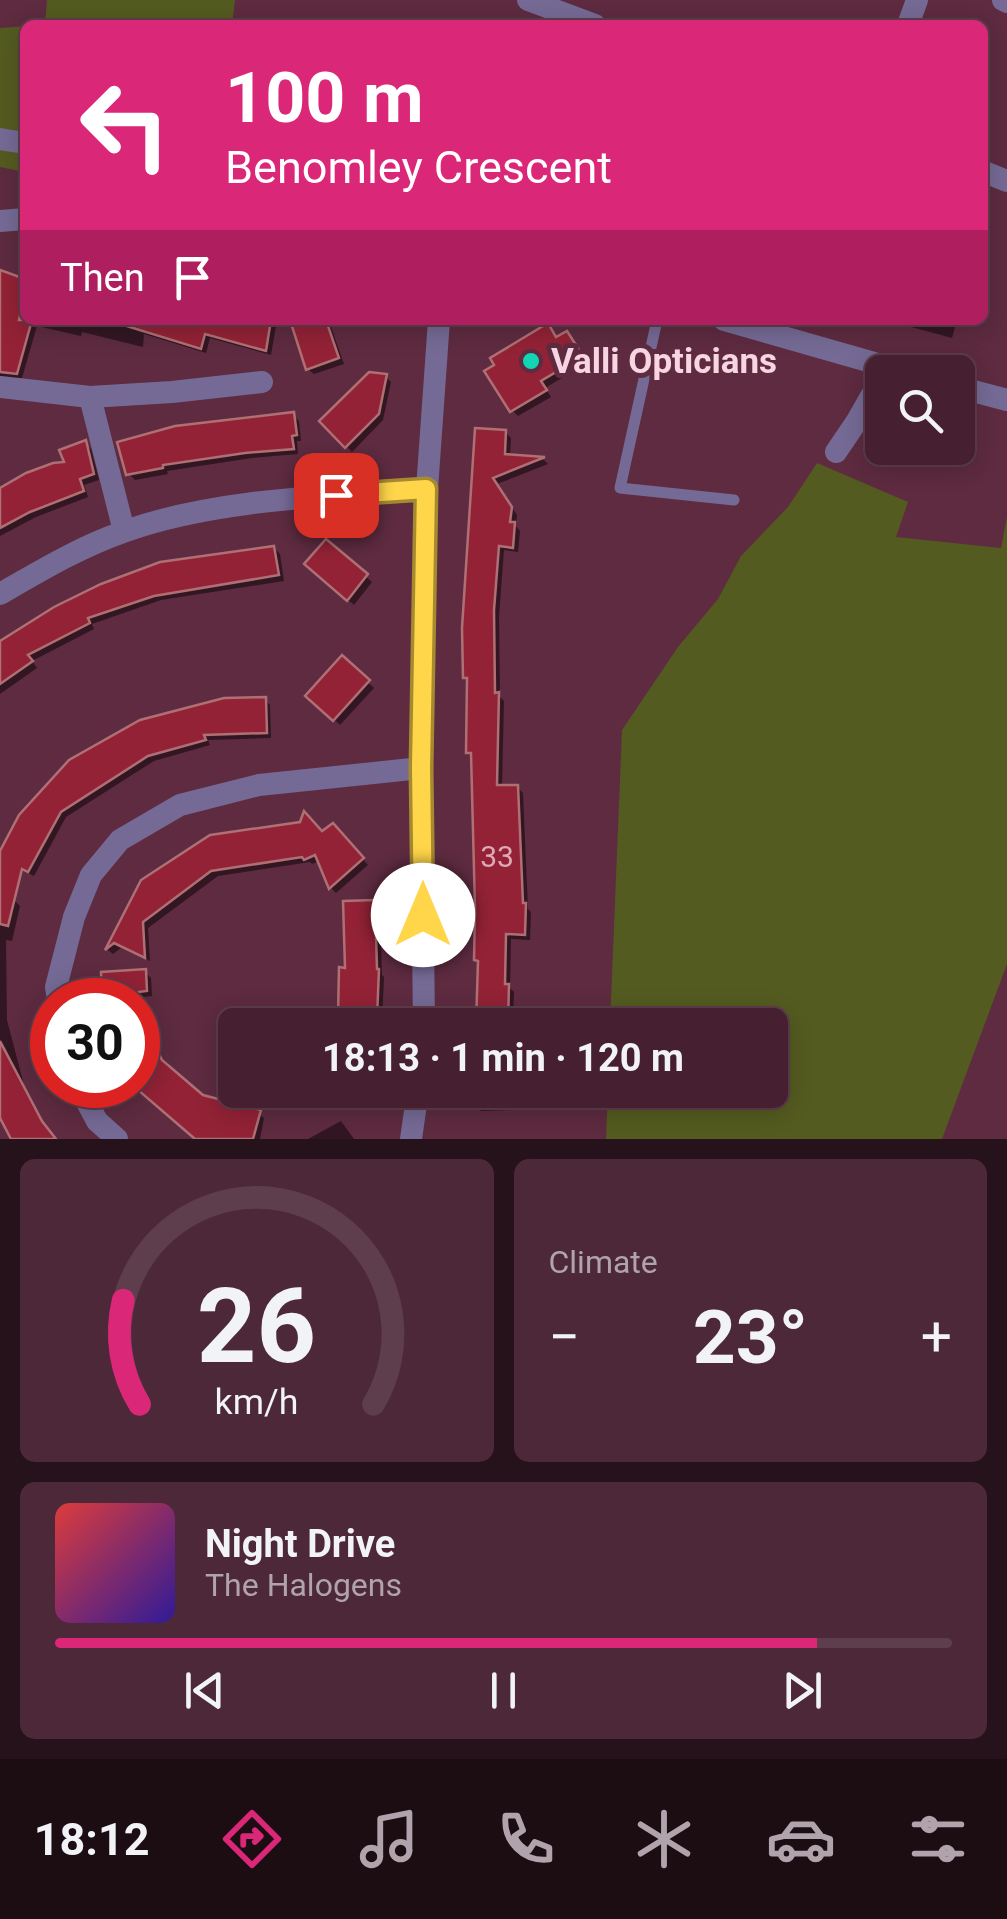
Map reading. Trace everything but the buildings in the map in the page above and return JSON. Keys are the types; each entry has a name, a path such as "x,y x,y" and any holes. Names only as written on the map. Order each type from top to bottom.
{"street":[{"path":"528,0 582,20"},
{"path":"424,1008 421,768 426,489 439,325"},
{"path":"740,325 865,364"},
{"path":"0,387 90,397 262,382"},
{"path":"975,392 1007,400"},
{"path":"90,397 124,531"},
{"path":"836,452 865,409"},
{"path":"0,594 66,557 124,531 200,512 336,495 426,489"},
{"path":"58,978 74,917 92,875 120,840 180,804 259,785 421,768"},
{"path":"90,1108 97,1121 117,1139"},
{"path":"411,1139 415,1108"}],"lane":[{"path":"656,325 620,488 734,500"}],"green space":[{"path":"47,0 235,0 233,20 45,20"},
{"path":"20,26 20,171 0,167 0,28"},
{"path":"817,463 908,502 896,537 1001,548 1007,517 1007,964 942,1139 606,1139 607,1108 788,1108 788,1008 611,1008 622,730 678,647 718,599 741,556 788,507"}],"place":[{"name":"Valli Opticians","path":"531,361"}],"route":[{"path":"336,495 426,489 421,768 423,915"}]}
